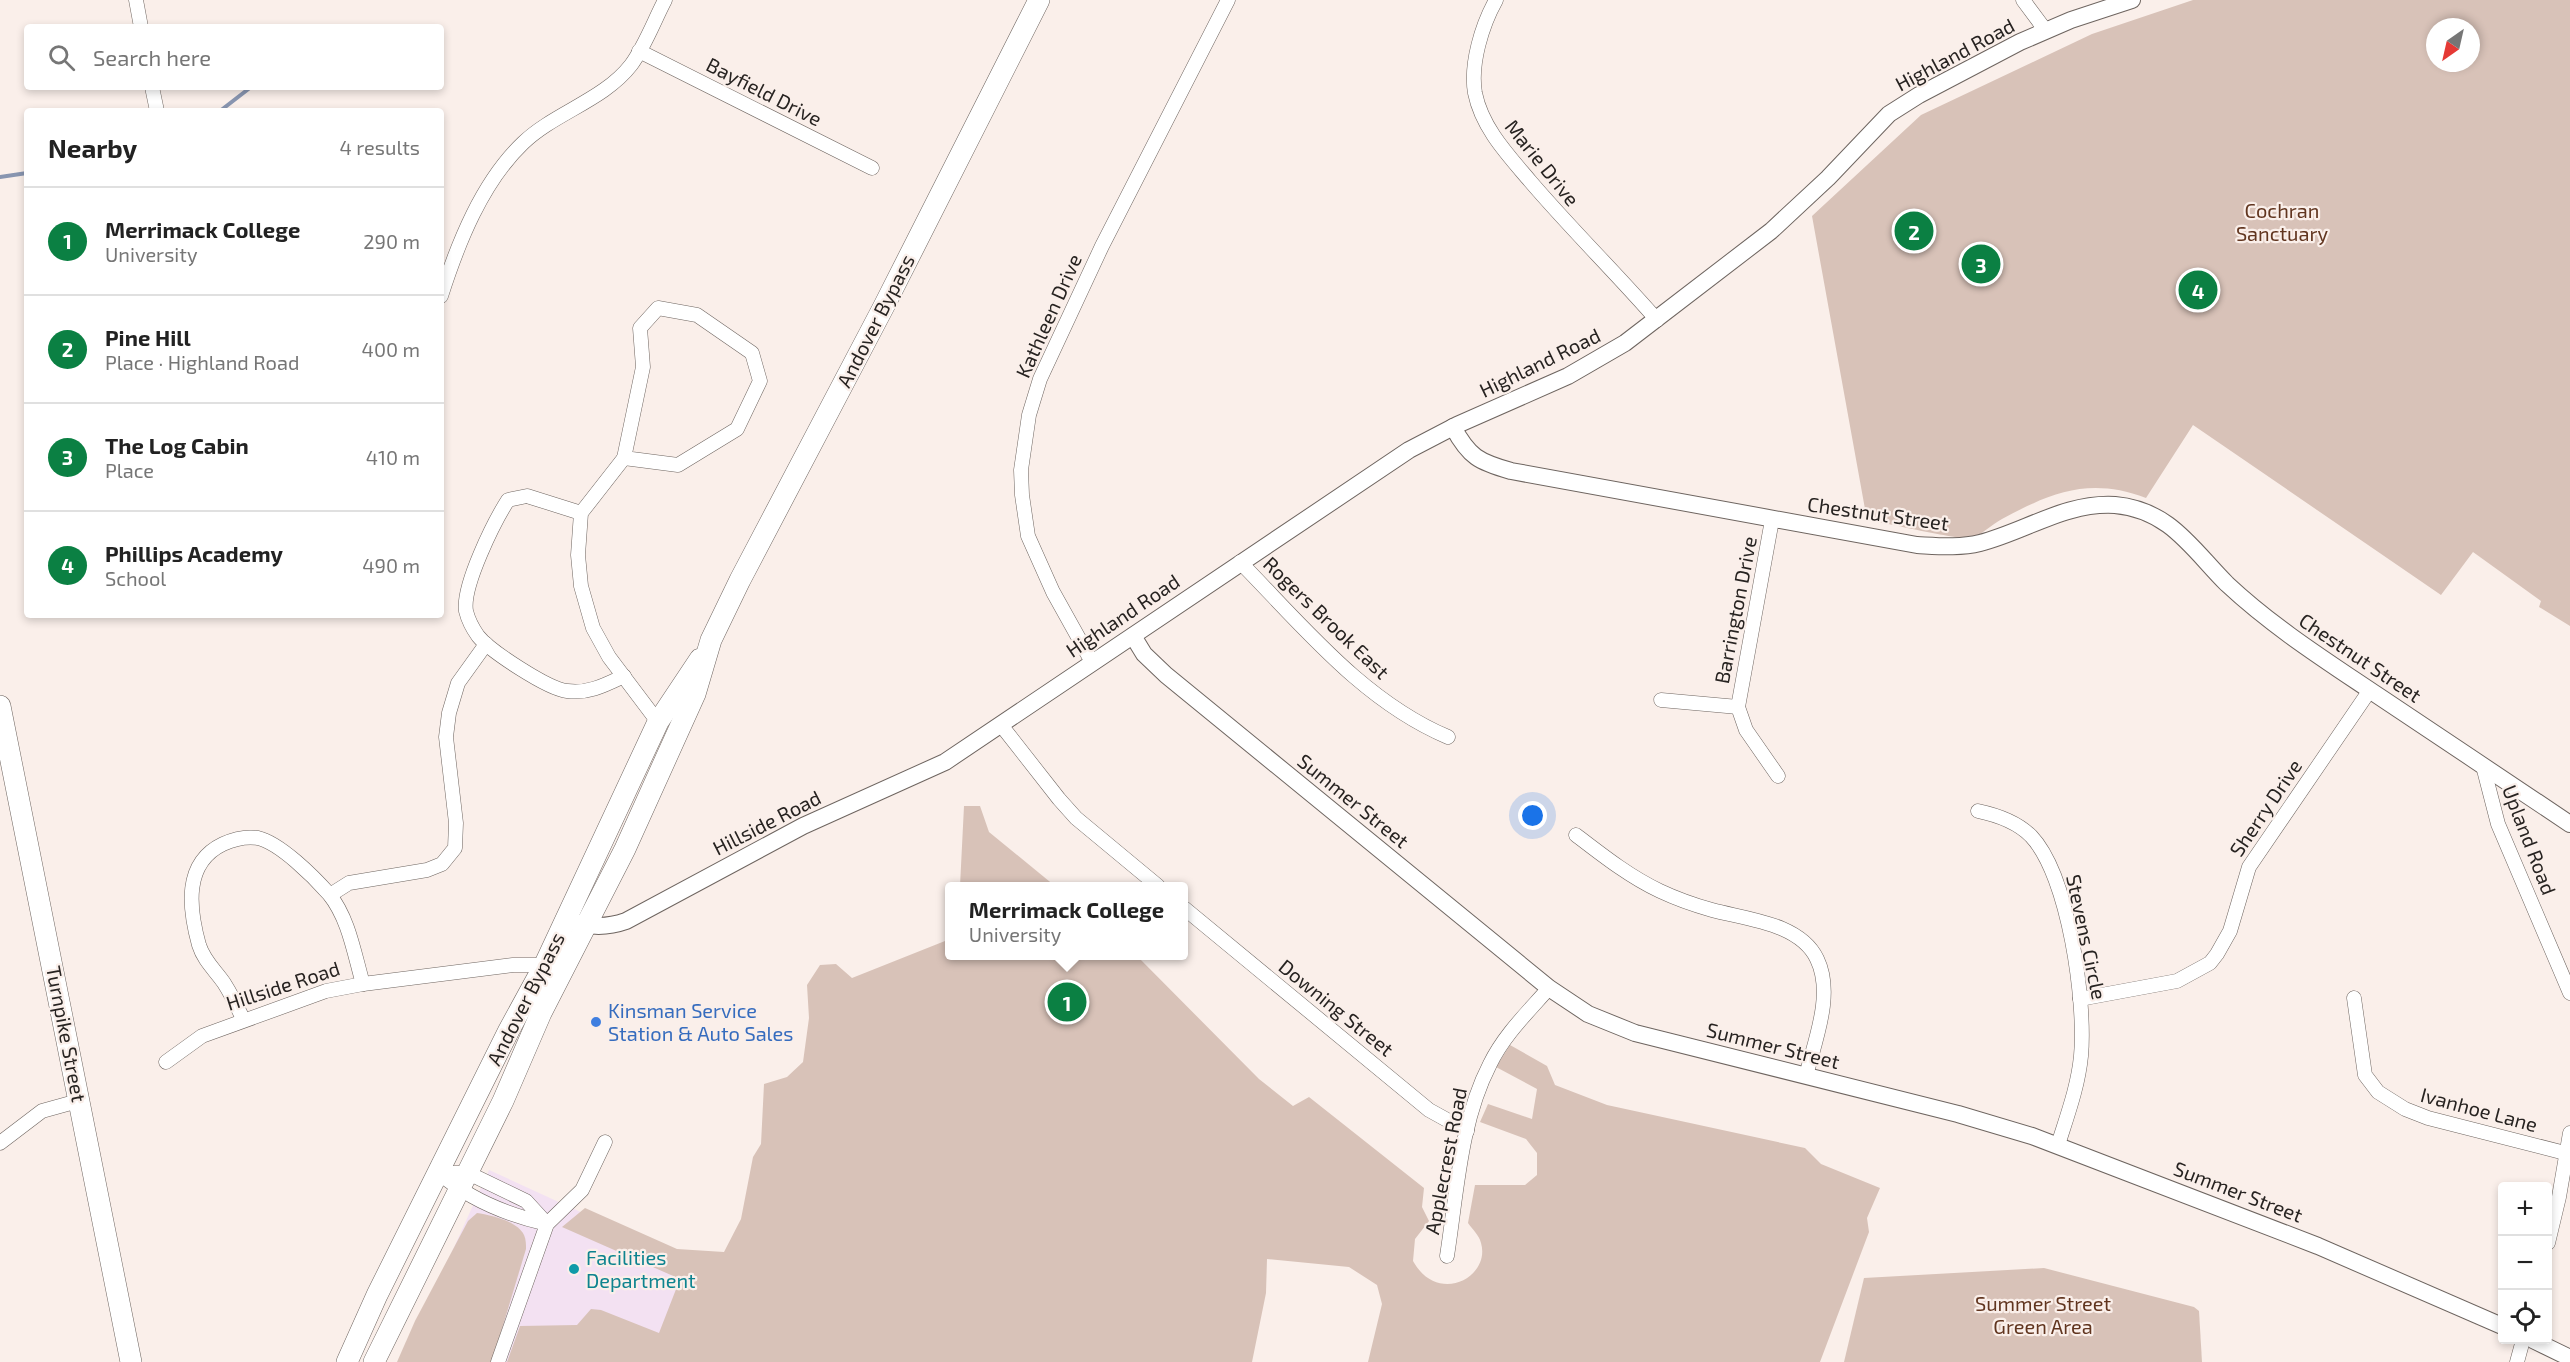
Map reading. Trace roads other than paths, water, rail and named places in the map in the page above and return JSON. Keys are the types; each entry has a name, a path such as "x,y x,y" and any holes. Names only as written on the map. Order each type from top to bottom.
{"main road":[{"name":"Andover Bypass","path":"374,1362 503,1101 541,1013 566,919 658,722 711,640 1039,0"},
{"name":"Andover Bypass","path":"347,1362 377,1296 509,1030 587,926 625,849 695,694 711,640"},
{"name":"Turnpike Street","path":"0,706 131,1362"}],"street":[{"path":"136,0 140,24"},
{"path":"444,288 466,232 492,182 513,154 533,135 618,78 631,65 665,0"},
{"name":"Kathleen Drive","path":"1092,662 1053,592 1028,536 1021,470 1029,415 1040,379 1102,246 1228,0"},
{"name":"Marie Drive","path":"1496,0 1486,24 1474,73 1475,91 1487,126 1508,155 1561,218 1657,320"},
{"path":"2023,0 2046,31"},
{"name":"Highland Road","path":"983,737 1408,450 1589,366 1657,320 1771,231 1828,178 1889,114 1961,72 2046,31 2132,0"},
{"name":"Bayfield Drive","path":"639,51 872,168"},
{"path":"153,90 156,108"},
{"path":"624,458 678,465 737,429 760,381 752,353 697,315 658,308 640,328 644,367 624,458 581,513 578,555 586,613 609,657 658,722"},
{"name":"Chestnut Street","path":"1454,427 1470,454 1481,461 1511,471 1772,520 1917,544 1949,546 1979,543 2073,508 2114,505 2131,508 2162,520 2175,528 2256,610 2305,647 2570,824"},
{"path":"581,513 527,496 508,500 499,514 470,580 466,611 472,626 486,644 556,689 575,692 590,690 624,676"},
{"name":"Barrington Drive","path":"1772,520 1738,706 1746,730 1778,776"},
{"name":"Rogers Brook East","path":"1240,562 1343,668 1418,724 1448,737"},
{"name":"Summer Street","path":"1132,636 1144,654 1166,675 1548,988 1578,1009 1616,1027 1958,1114 2058,1145 2334,1252 2498,1324"},
{"path":"330,896 349,884 427,870 447,860 455,848 456,823 446,737 449,713 458,683 486,644"},
{"name":"Sherry Drive","path":"2080,999 2177,981 2210,963 2230,931 2249,867 2370,690"},
{"name":"Barrington Drive","path":"1661,700 1738,706"},
{"path":"1001,725 1059,800 1076,818 1153,882"},
{"name":"Hillside Road","path":"566,919 587,926 613,926 626,921 803,826 945,762 983,737"},
{"name":"Upland Road","path":"2483,766 2501,832 2570,993"},
{"name":"Stevens Circle","path":"1978,811 1995,814 2023,830 2035,841 2051,866 2065,913 2080,999 2080,1063 2058,1145"},
{"path":"1576,835 1657,890 1679,900 1768,924 1804,941 1822,973 1824,993 1806,1076"},
{"path":"243,1019 200,948 195,928 191,883 204,857 227,842 242,837 259,838 274,845 288,855 330,896 346,925 363,984"},
{"name":"Downing Street","path":"1188,911 1428,1110 1467,1131"},
{"name":"Hillside Road","path":"166,1062 202,1036 243,1019 326,991 363,984 555,966"},
{"name":"Applecrest Road","path":"1447,1256 1467,1131 1481,1084 1490,1062 1512,1030 1548,988"},
{"name":"Ivanhoe Lane","path":"2354,998 2365,1074 2371,1084 2386,1098 2405,1110 2428,1118 2565,1153"},
{"path":"0,1143 42,1111 78,1101"},
{"path":"2549,1236 2559,1197 2570,1133"},
{"path":"498,1362 547,1224 582,1190 605,1142"},
{"path":"440,1173 526,1201 547,1224"},
{"path":"463,1182 520,1218 547,1224"},
{"path":"2517,1362 2522,1344"},
{"path":"2541,1344 2570,1358"}],"waterway":[{"path":"224,108 247,90"},
{"path":"0,177 24,173"}],"place":[{"name":"Pine Hill","path":"1914,231"},
{"name":"The Log Cabin","path":"1981,264"},
{"name":"Phillips Academy","path":"2198,290"},
{"name":"Merrimack College","path":"1067,1002"},
{"name":"Kinsman Service Station & Auto Sales","path":"596,1022"},
{"name":"Facilities Department","path":"574,1269"}],"park label":[{"name":"Cochran Sanctuary","path":"2282,222"},
{"name":"Summer Street Green Area","path":"2043,1316"}]}
